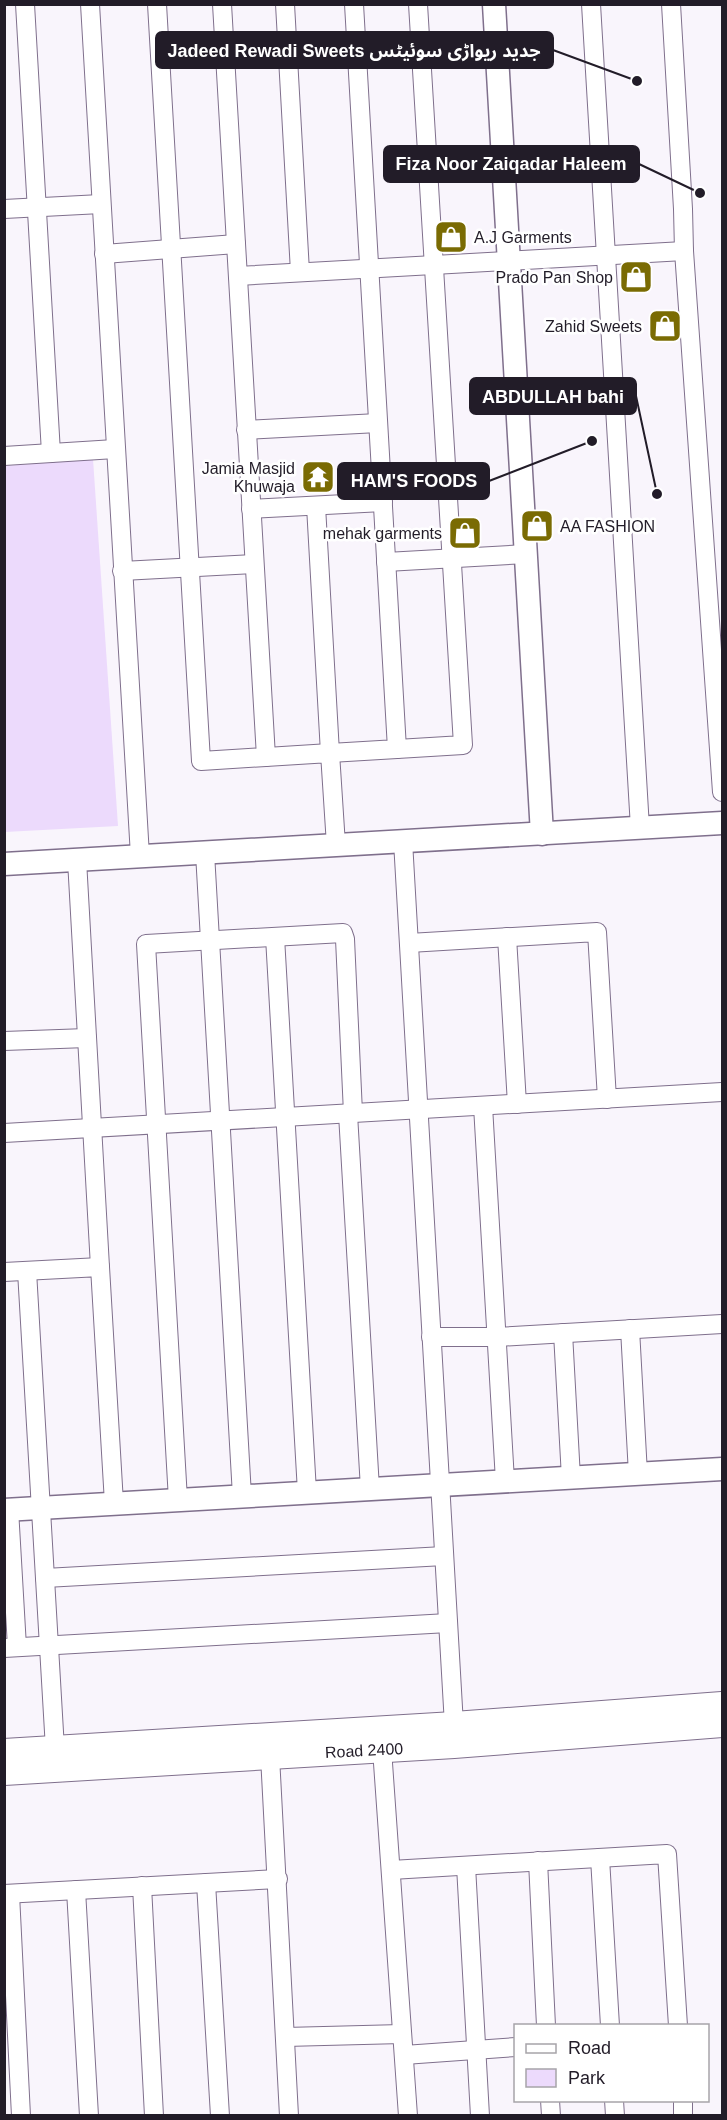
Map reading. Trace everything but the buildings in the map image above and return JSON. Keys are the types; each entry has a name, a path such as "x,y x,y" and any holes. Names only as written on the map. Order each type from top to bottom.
{"main road":[{"name":"Road 2400","path":"4,1752 454,1725 723,1705"},
{"name":"Road 2400","path":"4,1772 382,1749 723,1724"}],"street":[{"path":"25,4 51,453"},
{"path":"90,4 140,856"},
{"path":"157,4 201,761 463,746 418,4"},
{"path":"222,4 266,757"},
{"path":"285,4 300,272"},
{"path":"354,4 397,749"},
{"path":"494,4 542,834"},
{"path":"591,4 640,828"},
{"path":"671,4 684,251 723,792"},
{"path":"4,209 101,204"},
{"path":"104,254 236,244"},
{"path":"238,276 684,251"},
{"path":"246,430 378,423"},
{"path":"4,456 116,449"},
{"path":"251,509 383,502"},
{"path":"316,506 336,845"},
{"path":"386,562 526,554"},
{"path":"122,571 254,564"},
{"path":"4,864 723,823"},
{"path":"404,841 454,1725"},
{"path":"205,853 242,1496"},
{"path":"77,860 114,1503"},
{"path":"409,943 597,932 600,942 607,1099"},
{"path":"178,1500 146,944 210,940 343,933 345,939 350,1114 370,1489"},
{"path":"275,937 308,1492"},
{"path":"507,937 517,1104"},
{"path":"4,1041 87,1038"},
{"path":"4,1133 723,1092"},
{"path":"483,1106 505,1481"},
{"path":"4,1272 100,1267"},
{"path":"27,1271 55,1749"},
{"path":"431,1337 496,1336 723,1324"},
{"path":"630,1329 638,1474"},
{"path":"562,1333 571,1478"},
{"path":"448,1623 11,1647 7,1510 723,1469"},
{"path":"45,1578 444,1556"},
{"path":"382,1749 408,2115 403,2115"},
{"path":"270,1756 278,1879 288,2115"},
{"path":"391,1870 667,1854 678,2024"},
{"path":"600,1858 610,2024"},
{"path":"538,1861 546,2024"},
{"path":"466,1866 480,2115"},
{"path":"21,2115 8,1894 278,1879"},
{"path":"206,1883 220,2115"},
{"path":"142,1886 154,2115"},
{"path":"76,1890 88,2115"},
{"path":"285,2037 402,2034"},
{"path":"404,2055 514,2047"}],"green space":[{"path":"93,459 118,826 5,832 5,466"}],"place":[{"name":"Jadeed Rewadi Sweets جدید ریواڑی سوئیٹس","path":"637,81"},
{"name":"Fiza Noor Zaiqadar Haleem","path":"700,193"},
{"name":"A.J Garments","path":"451,237"},
{"name":"Prado Pan Shop","path":"636,277"},
{"name":"Zahid Sweets","path":"665,326"},
{"name":"HAM'S FOODS","path":"592,441"},
{"name":"Jamia Masjid Khuwaja","path":"318,477"},
{"name":"ABDULLAH bahi","path":"657,494"},
{"name":"AA FASHION","path":"537,526"},
{"name":"mehak garments","path":"465,533"}]}
